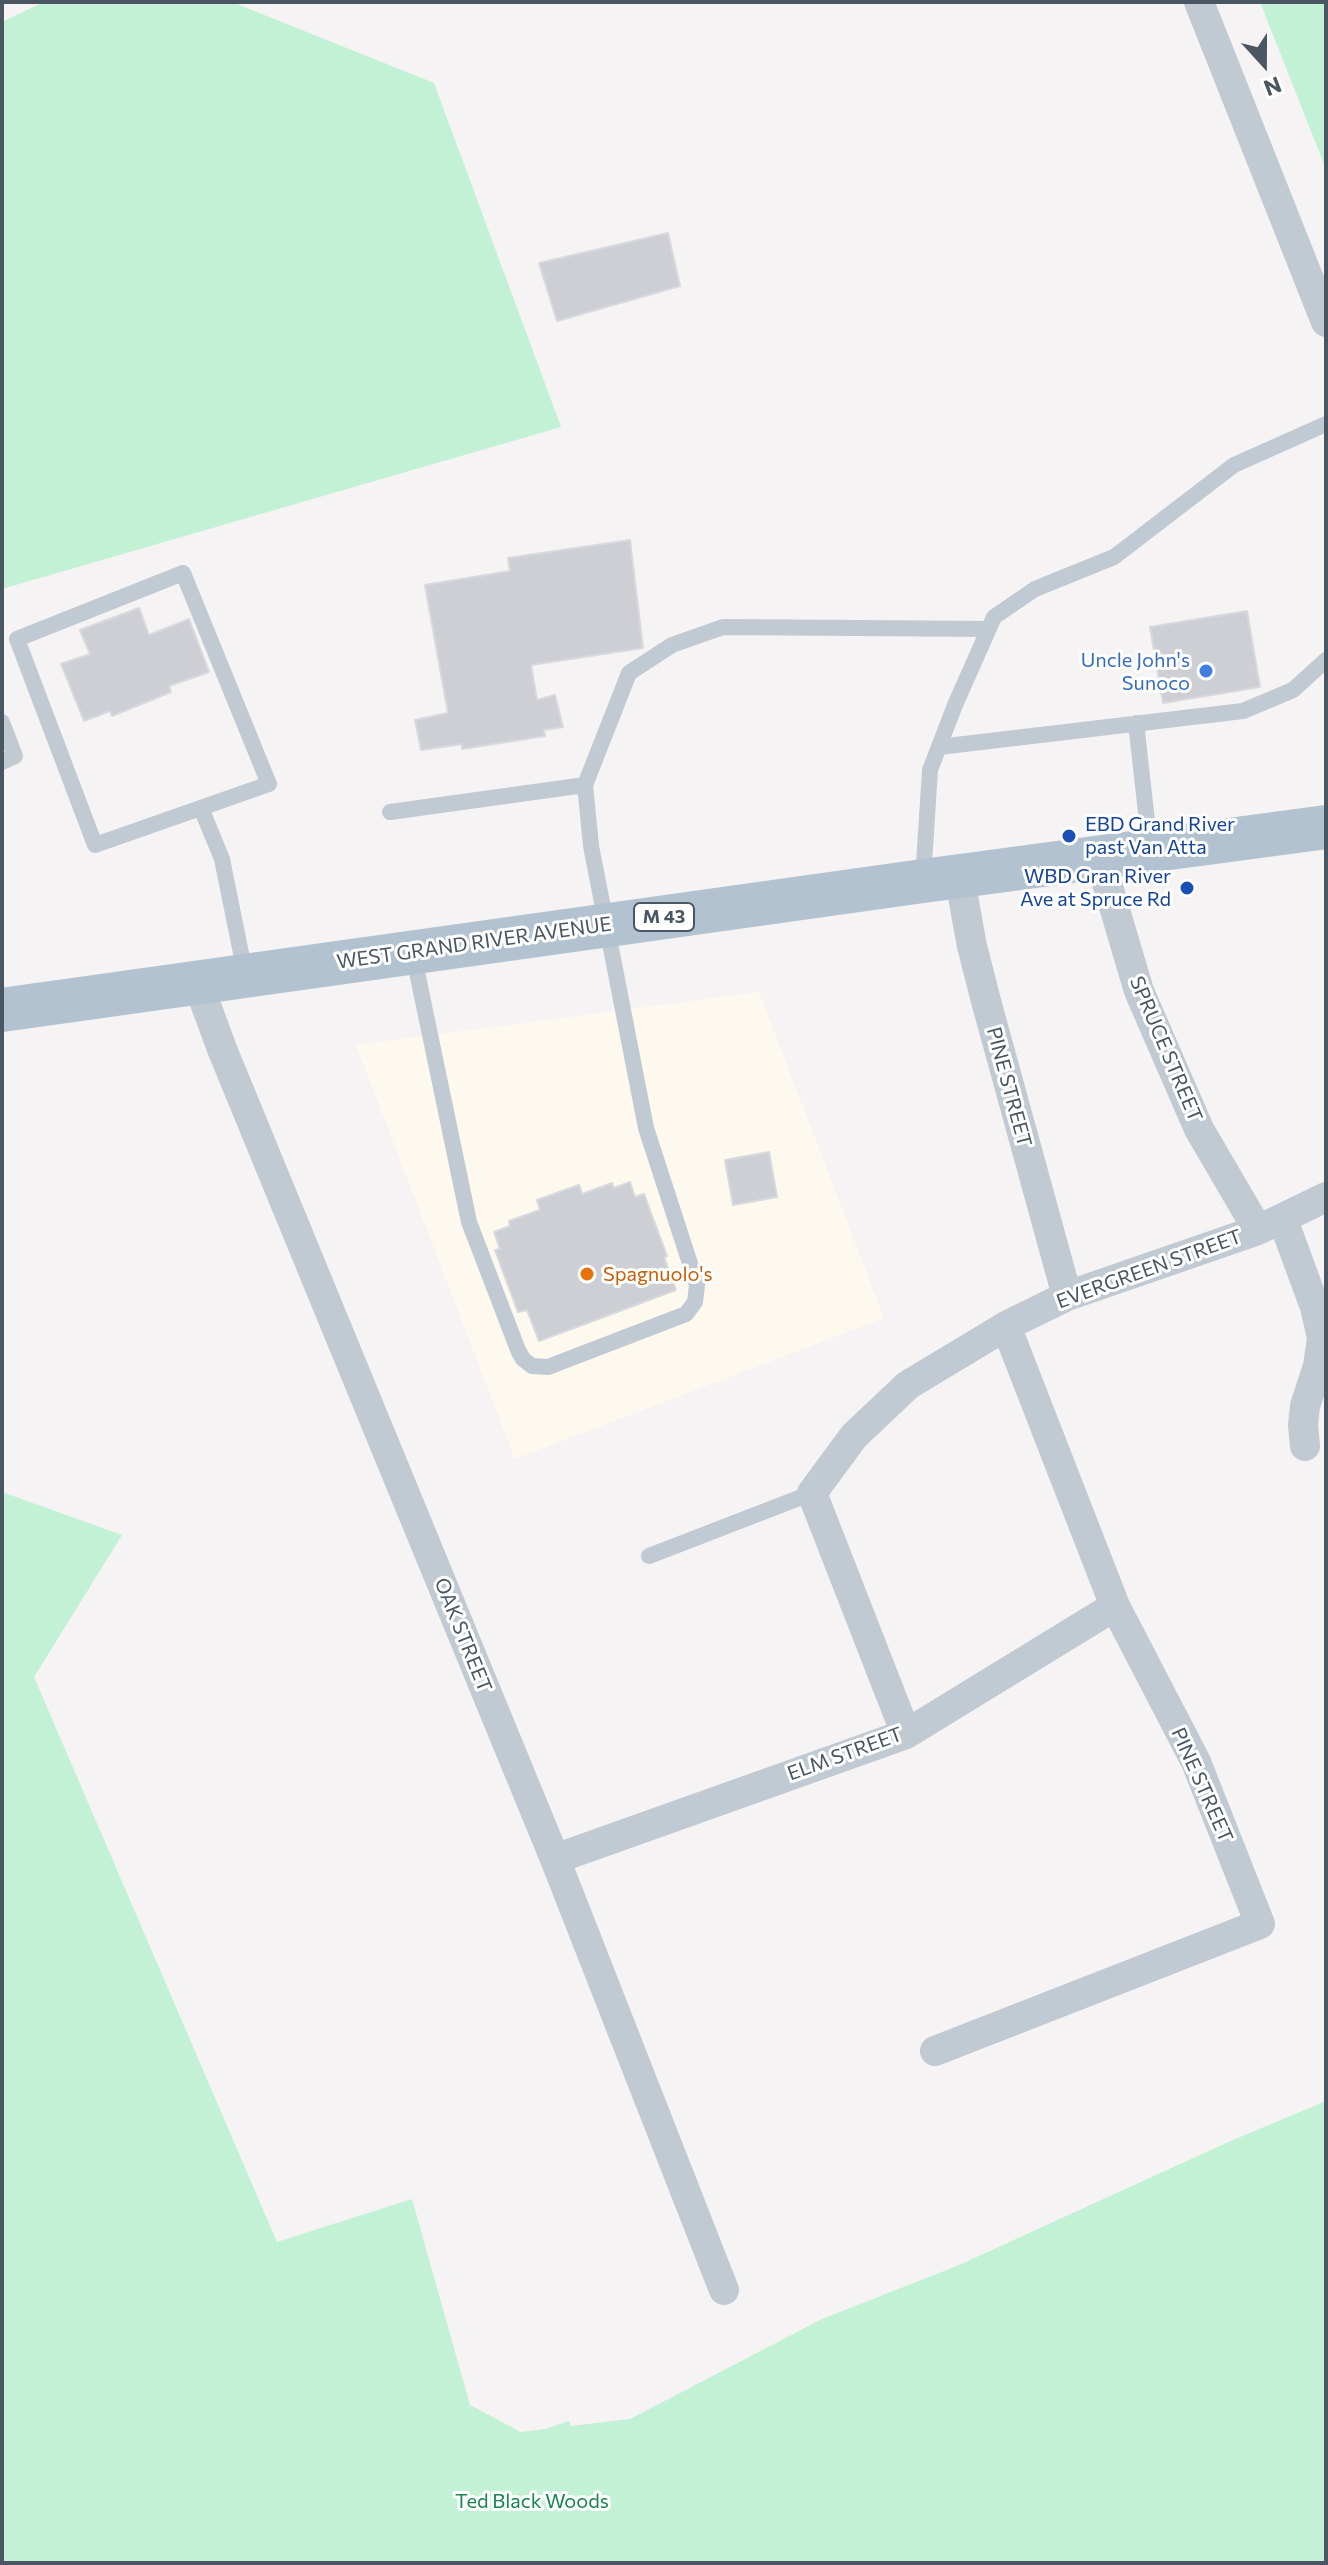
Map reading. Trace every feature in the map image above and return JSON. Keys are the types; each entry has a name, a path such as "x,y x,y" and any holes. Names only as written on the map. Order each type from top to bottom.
{"main road":[{"name":"WEST GRAND RIVER AVENUE","path":"2,1010 1326,827"}],"street":[{"path":"1199,2 1326,322"},
{"name":"SPRUCE STREET","path":"1099,856 1139,991 1199,1129 1270,1225 1315,1307 1322,1338 1318,1366 1305,1406 1305,1446"},
{"name":"PINE STREET","path":"941,878 972,946 1067,1296"},
{"name":"OAK STREET","path":"197,981 228,1064 555,1859 724,2290"},
{"name":"EVERGREEN STREET","path":"812,1493 854,1436 908,1385 1006,1326 1067,1296 1270,1225 1326,1197"},
{"name":"PINE STREET","path":"935,2051 1260,1924 1196,1762 1115,1606 1006,1326"},
{"path":"812,1493 906,1734"},
{"name":"ELM STREET","path":"555,1859 906,1734 1115,1606"}],"lane":[{"path":"941,878 930,770 994,617 1035,589 1114,557 1234,465 1326,424"},
{"path":"183,573 269,784 201,808 95,845 17,639 183,573"},
{"path":"413,951 469,1222 523,1359 532,1366 548,1367 686,1314 692,1309 698,1294 697,1285 646,1128 591,846 585,785 629,673 672,645 723,627 989,629"},
{"path":"939,747 1243,711 1293,690 1326,660"},
{"path":"2,722 15,756 2,762"},
{"path":"1136,723 1151,849"},
{"path":"390,812 585,785"},
{"path":"201,808 222,859 245,975"},
{"path":"649,1556 812,1493"}],"shaded area":[{"path":"759,992 884,1318 515,1459 356,1045"}],"green space":[{"path":"44,2 232,2 434,83 561,427 2,589 2,22"},
{"path":"1260,2 1326,2 1326,169"},
{"name":"Ted Black Woods","path":"2,1492 122,1535 34,1677 277,2242 412,2199 470,2405 521,2432 545,2429 569,2421 571,2426 630,2419 822,2319 957,2266 1226,2143 1326,2101 1326,2563 2,2563"}],"building":[{"path":"668,233 680,286 557,321 539,263"},
{"path":"630,540 643,648 531,665 537,700 555,695 563,727 544,730 545,736 462,749 462,744 421,750 415,720 448,713 425,585 510,571 508,558"},
{"path":"139,608 149,635 189,619 209,672 169,686 171,692 112,716 110,711 84,721 61,664 90,654 80,630"},
{"path":"1247,611 1260,687 1163,703 1150,627"},
{"path":"769,1152 777,1197 733,1205 725,1160"},
{"name":"Spagnuolo's","path":"630,1182 635,1197 644,1194 676,1290 539,1341 527,1310 518,1312 495,1250 500,1249 494,1232 510,1226 509,1221 540,1210 537,1200 579,1185 582,1194 612,1183 614,1188"}],"place":[{"name":"Uncle John's Sunoco","path":"1206,671"},
{"name":"EBD Grand River past Van Atta","path":"1069,836"},
{"name":"WBD Gran River Ave at Spruce Rd","path":"1187,888"},
{"name":"Spagnuolo's","path":"587,1274"}]}
